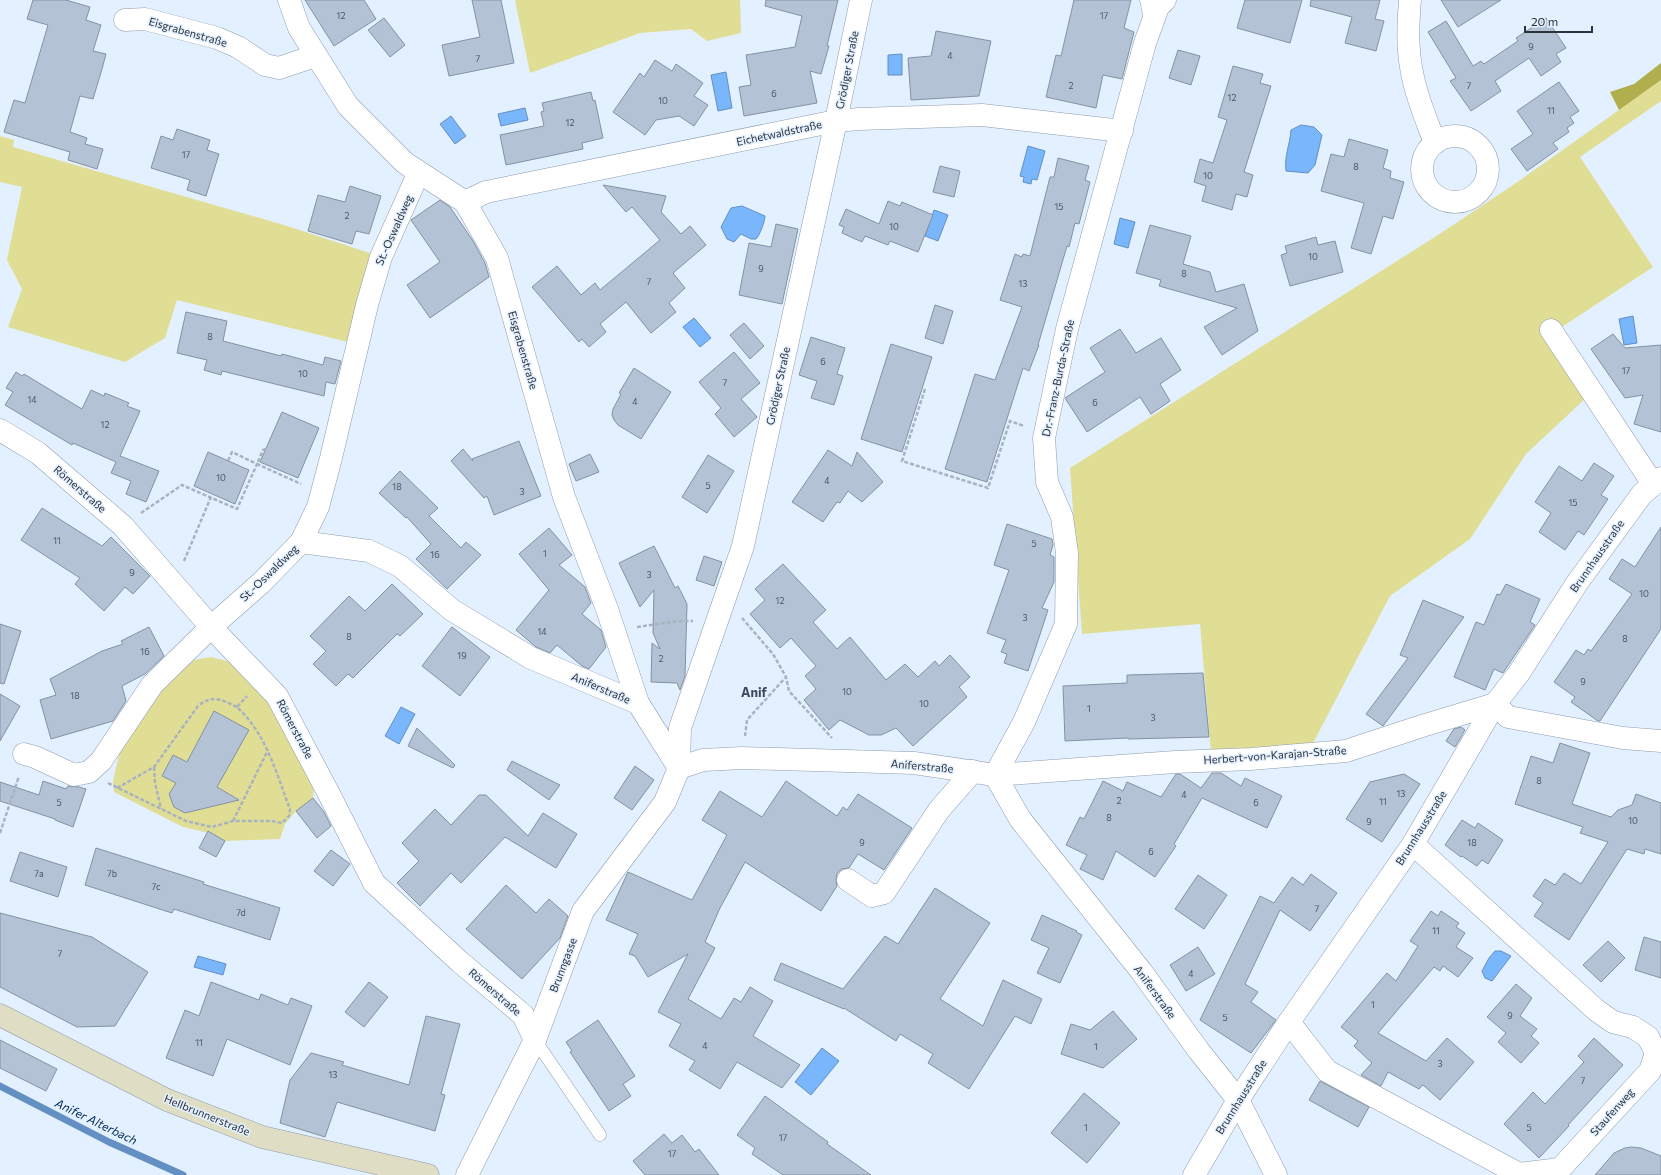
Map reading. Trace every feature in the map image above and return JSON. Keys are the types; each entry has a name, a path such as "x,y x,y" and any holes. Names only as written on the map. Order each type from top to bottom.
{"street":[{"name":"Eisgrabenstraße","path":"289,0 299,28 348,106 405,163 465,202 497,258 564,497 614,631 638,703"},
{"name":"Grödiger Straße","path":"679,768 680,728 744,542 861,0"},
{"name":"Dr.-Franz-Burda-Straße","path":"995,775 1024,722 1066,624 1067,553 1062,517 1047,482 1044,438 1067,329 1145,43 1158,7 1165,0"},
{"path":"1410,0 1408,27 1411,68 1425,118 1435,143"},
{"name":"Eisgrabenstraße","path":"125,20 145,19 217,38 238,47 265,65 279,68 316,56"},
{"name":"Eichetwaldstraße","path":"465,202 486,192 836,121 867,118 982,115 1122,131"},
{"name":"St.-Oswaldweg","path":"89,772 101,762 152,685 211,627 261,583 301,542 318,506 380,257 420,172"},
{"name":"Brunnhausstraße","path":"1194,1175 1238,1100 1289,1022 1413,844 1495,704 1519,673 1577,583 1642,494 1657,481 1551,330"},
{"name":"Römerstraße","path":"0,430 38,453 123,526 211,627 277,696 374,883 460,962 523,1015 535,1040"},
{"name":"Aniferstraße","path":"301,542 369,551 400,566 452,610 532,658 638,703 679,768 703,760 742,758 914,763 995,775 1020,819 1141,971 1199,1051 1238,1100 1276,1175"},
{"path":"1495,704 1508,717 1623,738 1661,741"},
{"name":"Herbert-von-Karajan-Straße","path":"995,775 1175,762 1251,759 1346,751 1495,704"},
{"path":"24,754 35,757 74,775 89,772"},
{"name":"Brunngasse","path":"467,1175 535,1040 583,911 665,802 679,768"},
{"name":"Aniferstraße","path":"848,880 872,896 884,893 939,810 973,771"},
{"name":"Staufenweg","path":"1289,1022 1326,1071 1519,1174 1560,1170 1650,1071 1656,1053 1648,1037 1633,1028 1613,1022 1596,1010 1413,844"},
{"name":"Hellbrunnerstraße","path":"0,1015 167,1100 262,1138 428,1175"}],"lane":[{"path":"1146,0 1151,26"},
{"path":"535,1040 600,1135"}],"path":[{"path":"925,389 902,461 988,488 1010,421 1046,431"},
{"path":"123,526 182,485 237,509 263,450 266,449"},
{"path":"228,461 232,452 321,493"},
{"path":"170,580 180,572 211,497"},
{"path":"725,598 773,654 786,677 789,691 837,745 843,761"},
{"path":"614,631 678,621 717,621"},
{"path":"742,758 747,720 786,677"},
{"path":"237,707 261,680"},
{"path":"89,772 116,788 186,821 212,827 233,821 272,821 282,823 289,816 290,809 266,744 246,715 237,707 220,700 206,700 198,706 154,767 116,788"},
{"path":"233,821 268,750"},
{"path":"0,833 19,776 24,754"},
{"path":"154,767 155,782 161,809"}],"shaded area":[{"path":"515,0 740,0 741,33 707,41 691,29 640,33 530,73"},
{"path":"1661,63 1661,80 1619,110 1610,92 1634,84"},
{"path":"1661,80 1661,101 1580,157 1653,267 1545,338 1586,398 1526,454 1470,539 1390,596 1311,747 1211,753 1200,624 1082,634 1070,468 1438,235 1519,181"},
{"path":"0,136 14,140 13,147 284,225 376,255 348,342 177,300 165,338 125,362 8,327 22,289 7,260 22,187 0,182"},
{"path":"211,657 227,661 244,674 264,697 279,718 314,782 313,798 296,811 285,824 280,839 225,841 213,834 183,827 114,792 113,781 121,746 156,691 194,660"}],"water":[{"path":"902,54 902,75 888,75 888,55"},
{"path":"726,72 732,108 718,111 711,75"},
{"path":"525,108 528,120 501,126 498,114"},
{"path":"451,116 466,136 455,144 440,124"},
{"path":"1301,125 1314,127 1322,135 1315,165 1308,173 1286,171 1286,160 1291,130"},
{"path":"1028,146 1045,151 1037,180 1032,179 1031,184 1023,182 1024,177 1020,176"},
{"path":"742,206 765,216 764,221 761,231 756,239 751,239 741,234 734,242 727,239 721,227 731,208"},
{"path":"934,210 948,215 938,241 925,236"},
{"path":"1120,218 1135,222 1128,248 1114,244"},
{"path":"1633,316 1637,343 1624,345 1619,319"},
{"path":"694,318 711,338 700,347 683,327"},
{"path":"401,707 415,714 399,744 385,736"},
{"path":"1495,951 1501,951 1511,956 1492,981 1485,978 1482,971 1489,958"},
{"path":"198,956 226,964 223,975 194,967"},
{"path":"822,1048 839,1061 811,1095 795,1082"}],"building":[{"path":"33,0 66,0 90,7 86,20 101,25 93,51 106,54 102,69 93,99 80,96 70,132 87,138 85,144 103,149 97,169 68,160 70,152 4,132 14,100 25,103 48,25 27,19"},
{"path":"305,0 364,0 376,19 334,46"},
{"path":"472,0 501,0 514,63 449,76 442,45 480,37"},
{"path":"766,0 838,0 827,46 829,46 821,74 810,71 817,103 744,116 739,87 751,85 746,55 795,47 802,16 765,6"},
{"path":"1074,0 1131,0 1124,28 1134,32 1122,79 1103,75 1096,108 1046,97 1056,55 1061,56"},
{"path":"1245,0 1302,0 1290,43 1237,28"},
{"path":"1311,0 1380,0 1375,19 1384,21 1376,51 1345,43 1352,17 1310,6"},
{"path":"1441,0 1501,0 1458,27"},
{"path":"384,18 405,45 390,57 368,30"},
{"path":"1546,18 1566,48 1556,54 1561,62 1541,76 1529,58 1495,81 1501,91 1471,111 1450,81 1456,78 1428,32 1446,21 1473,66 1481,61 1484,64 1518,41 1516,38"},
{"path":"936,31 991,41 979,96 911,100 908,58 931,56"},
{"path":"1178,50 1200,56 1191,85 1169,78"},
{"path":"655,60 672,71 676,64 703,83 694,96 708,105 694,126 679,116 656,120 645,135 613,112 640,73 644,77"},
{"path":"1233,66 1263,74 1260,83 1271,86 1244,172 1253,175 1247,197 1236,194 1232,210 1202,201 1206,186 1194,182 1200,159 1213,163 1227,120 1218,117"},
{"path":"1559,82 1579,111 1570,117 1574,123 1567,128 1569,132 1553,143 1558,149 1527,171 1511,149 1533,134 1517,111"},
{"path":"591,92 593,101 595,100 603,138 582,143 583,149 506,165 500,135 544,126 541,112 544,111 542,103"},
{"path":"177,129 210,140 207,150 219,154 206,196 187,190 190,180 151,168 161,136 173,140"},
{"path":"1349,139 1388,150 1383,168 1391,171 1390,178 1404,182 1393,219 1383,216 1371,254 1351,248 1364,203 1321,191 1331,154 1344,157"},
{"path":"1058,158 1089,166 1085,180 1090,182 1079,224 1075,223 1069,247 1067,246 1039,345 1029,371 1023,368 987,482 945,469 975,374 995,380 1022,307 1000,300 1015,254 1022,257 1023,254 1030,256 1050,177 1054,177"},
{"path":"940,166 960,171 954,197 933,192"},
{"path":"603,185 666,196 661,212 681,234 690,226 706,245 673,273 685,288 669,303 676,312 651,333 626,302 600,324 606,332 589,347 582,339 579,342 532,287 557,266 581,295 595,283 600,290 660,240 632,207 626,212"},
{"path":"350,186 381,196 369,234 356,231 352,244 308,231 318,195 345,202"},
{"path":"440,200 450,207 473,241 485,263 489,277 430,318 407,285 440,262 411,220"},
{"path":"888,201 900,206 902,202 933,215 918,252 890,241 888,245 865,236 862,242 842,233 844,227 839,225 846,209 879,224"},
{"path":"776,224 798,229 782,304 739,295 749,243 771,247"},
{"path":"1150,225 1191,236 1183,264 1210,272 1216,292 1244,284 1258,331 1222,355 1204,327 1237,308 1159,286 1161,280 1136,273"},
{"path":"1316,237 1318,245 1335,241 1343,272 1290,286 1281,255 1287,253 1285,246"},
{"path":"935,305 953,311 943,344 925,338"},
{"path":"186,312 227,321 223,341 323,365 325,357 341,361 335,384 326,382 324,396 222,371 221,375 204,370 207,360 177,353"},
{"path":"744,323 764,346 750,359 730,335"},
{"path":"1120,329 1136,353 1161,338 1181,370 1160,384 1170,401 1151,414 1140,397 1087,432 1065,398 1105,372 1090,348"},
{"path":"1613,334 1625,348 1661,345 1661,432 1634,424 1643,395 1625,398 1591,349"},
{"path":"811,337 845,348 837,374 843,376 834,405 811,398 817,381 799,375"},
{"path":"891,344 932,357 902,452 861,439"},
{"path":"734,352 760,383 741,399 757,417 734,437 715,414 721,408 699,382"},
{"path":"634,368 671,392 641,439 618,425 612,415 613,409 621,394 619,393"},
{"path":"16,372 22,376 24,374 82,409 91,390 104,396 105,393 129,403 127,406 140,411 120,456 159,471 146,502 126,494 131,481 111,473 116,462 73,443 72,445 5,405 13,392 6,388"},
{"path":"282,412 319,428 298,478 260,462"},
{"path":"519,441 541,496 494,515 487,496 484,498 451,461 463,449 473,461 472,459"},
{"path":"828,450 852,466 857,452 883,482 862,502 848,491 840,503 837,502 823,522 792,502"},
{"path":"208,452 249,470 235,504 194,486"},
{"path":"590,454 599,472 576,481 569,464"},
{"path":"708,455 734,471 707,513 682,497"},
{"path":"1594,463 1614,476 1601,495 1608,499 1584,535 1578,531 1565,550 1539,532 1551,513 1535,502 1559,466 1582,481"},
{"path":"400,471 438,508 429,516 461,548 466,542 481,555 447,589 416,559 431,544 407,517 406,518 379,493"},
{"path":"42,508 102,546 111,537 150,576 133,594 125,587 104,611 75,584 80,578 21,540"},
{"path":"1007,524 1052,539 1053,545 1050,555 1054,557 1054,582 1042,608 1048,610 1028,671 1004,663 1007,654 1001,652 1006,640 987,633 1009,570 994,565"},
{"path":"1661,527 1661,629 1600,721 1598,721 1571,702 1575,697 1554,682 1576,650 1584,655 1588,649 1591,651 1632,594 1609,579 1622,559 1635,567"},
{"path":"549,528 572,555 559,565 585,587 591,603 582,614 601,630 606,647 589,669 582,666 557,645 550,653 536,647 516,630 549,590 519,554"},
{"path":"654,546 675,588 678,586 687,604 685,676 680,690 677,683 651,682 652,643 660,649 653,633 654,590 640,607 619,563"},
{"path":"704,556 722,562 714,586 696,580"},
{"path":"783,564 826,610 813,622 837,649 850,637 886,680 905,664 918,677 935,661 939,666 950,655 970,677 959,687 967,697 913,746 896,728 881,735 869,735 840,720 829,730 804,700 816,689 805,676 816,666 791,638 780,648 750,614 765,600 755,589"},
{"path":"392,584 423,614 400,636 397,634 353,678 348,674 336,686 313,664 326,651 310,636 349,596 365,611"},
{"path":"1506,584 1540,599 1530,622 1535,625 1503,673 1494,669 1485,690 1454,677 1476,622 1484,625 1497,594 1500,595"},
{"path":"1423,600 1464,617 1383,726 1366,714 1408,658 1400,655"},
{"path":"0,624 21,631 4,684 0,683"},
{"path":"149,627 164,656 145,674 122,686 126,701 113,721 51,739 40,700 56,695 50,679 102,651 123,644 121,641"},
{"path":"452,627 490,657 460,696 422,666"},
{"path":"1203,673 1209,737 1128,738 1065,741 1063,686 1127,683 1127,675"},
{"path":"0,694 20,706 0,741"},
{"path":"214,711 249,730 217,787 239,800 185,813 174,807 169,794 176,783 162,776 173,755 187,762"},
{"path":"1461,727 1465,730 1455,747 1446,741 1454,729"},
{"path":"417,728 455,765 453,768 408,746"},
{"path":"1560,743 1590,753 1572,804 1611,817 1618,810 1632,805 1636,794 1661,803 1661,854 1645,849 1644,854 1627,849 1569,940 1534,916 1543,903 1533,896 1545,879 1555,885 1564,873 1581,884 1608,842 1580,833 1583,827 1515,804 1531,756 1553,763"},
{"path":"512,761 560,785 549,800 507,770"},
{"path":"635,766 654,780 632,810 614,798"},
{"path":"1212,773 1221,773 1241,786 1245,778 1282,796 1267,828 1202,798 1174,844 1176,846 1155,877 1116,851 1103,880 1080,869 1087,855 1066,845 1080,817 1084,819 1103,781 1123,791 1127,782 1161,797 1176,774 1180,774 1201,788"},
{"path":"1404,774 1420,784 1382,842 1346,819 1370,782"},
{"path":"43,781 66,789 68,786 86,789 73,827 55,819 0,801 0,782 39,795"},
{"path":"786,781 837,816 843,807 847,810 858,794 912,828 884,870 858,854 849,868 842,869 837,873 837,886 821,911 745,862 720,908 705,942 715,948 688,999 721,1019 734,998 741,1002 750,987 773,1001 753,1036 800,1065 782,1088 737,1062 720,1089 689,1070 695,1061 669,1046 681,1024 658,1012 688,954 648,977 635,956 629,954 638,934 606,920 628,872 692,900 727,835 702,820 720,791 762,817"},
{"path":"479,795 486,795 528,836 543,813 577,834 556,868 505,837 461,883 451,873 420,906 397,883 419,861 402,843 435,809 451,825"},
{"path":"313,798 324,812 331,826 317,838 296,811"},
{"path":"1462,820 1475,828 1478,823 1503,840 1488,864 1482,860 1477,866 1462,856 1461,857 1445,845"},
{"path":"208,831 225,841 216,857 199,848"},
{"path":"96,848 280,908 270,940 174,909 172,913 85,885"},
{"path":"331,850 350,864 333,886 314,871"},
{"path":"20,852 67,867 58,897 10,881"},
{"path":"1311,874 1337,893 1310,931 1280,910 1245,984 1258,992 1251,1002 1276,1020 1251,1053 1200,1020 1260,896 1274,903 1292,877 1303,885"},
{"path":"1198,875 1227,895 1204,929 1175,909"},
{"path":"506,885 536,913 549,899 568,916 560,938 522,979 466,929"},
{"path":"935,888 990,923 940,999 983,1026 1003,980 1042,999 1031,1024 1015,1016 969,1089 928,1063 933,1054 900,1034 896,1041 844,1008 774,980 781,963 843,989 885,936 898,944"},
{"path":"1431,911 1438,916 1441,911 1459,923 1456,927 1465,933 1456,947 1473,958 1458,977 1443,966 1440,971 1434,967 1378,1033 1426,1061 1447,1038 1474,1062 1440,1100 1423,1085 1419,1089 1388,1072 1381,1086 1361,1075 1372,1063 1354,1046 1358,1041 1341,1027 1387,973 1396,981 1418,946 1410,941"},
{"path":"0,913 92,937 148,972 115,1026 77,1027 0,987"},
{"path":"1042,915 1077,931 1076,932 1082,935 1060,983 1037,973 1049,948 1031,940"},
{"path":"1644,937 1661,942 1661,978 1635,970"},
{"path":"1608,941 1625,958 1601,982 1583,965"},
{"path":"1198,947 1215,974 1186,991 1170,965"},
{"path":"211,982 259,1000 261,994 288,1005 291,998 312,1006 290,1065 227,1039 213,1076 166,1058 185,1010 199,1016"},
{"path":"369,982 388,997 364,1027 345,1012"},
{"path":"1516,984 1532,998 1520,1016 1537,1029 1531,1036 1539,1043 1521,1063 1498,1042 1506,1033 1487,1017"},
{"path":"1113,1011 1137,1039 1103,1068 1061,1054 1071,1024 1090,1030"},
{"path":"426,1016 460,1024 441,1094 445,1095 435,1131 337,1102 325,1137 280,1123 290,1080 311,1053 344,1062 342,1065 409,1085"},
{"path":"598,1020 635,1076 623,1084 631,1096 609,1111 570,1052 572,1051 566,1042"},
{"path":"1594,1038 1623,1065 1539,1158 1504,1124 1533,1092 1545,1104 1584,1062 1578,1056"},
{"path":"0,1040 57,1069 46,1091 0,1068"},
{"path":"1320,1081 1369,1107 1358,1127 1309,1100"},
{"path":"1084,1093 1120,1123 1087,1163 1051,1133"},
{"path":"765,1096 828,1142 827,1144 871,1175 783,1175 752,1154 755,1148 737,1135"},
{"path":"664,1134 672,1143 682,1135 695,1152 699,1149 719,1175 645,1175 633,1161"},
{"path":"1631,1147 1641,1148 1661,1156 1661,1175 1595,1175 1614,1153"}],"waterway":[{"name":"Anifer Alterbach","path":"0,1086 109,1142 183,1175"}],"district":[{"name":"Anif","path":"754,692"}]}
